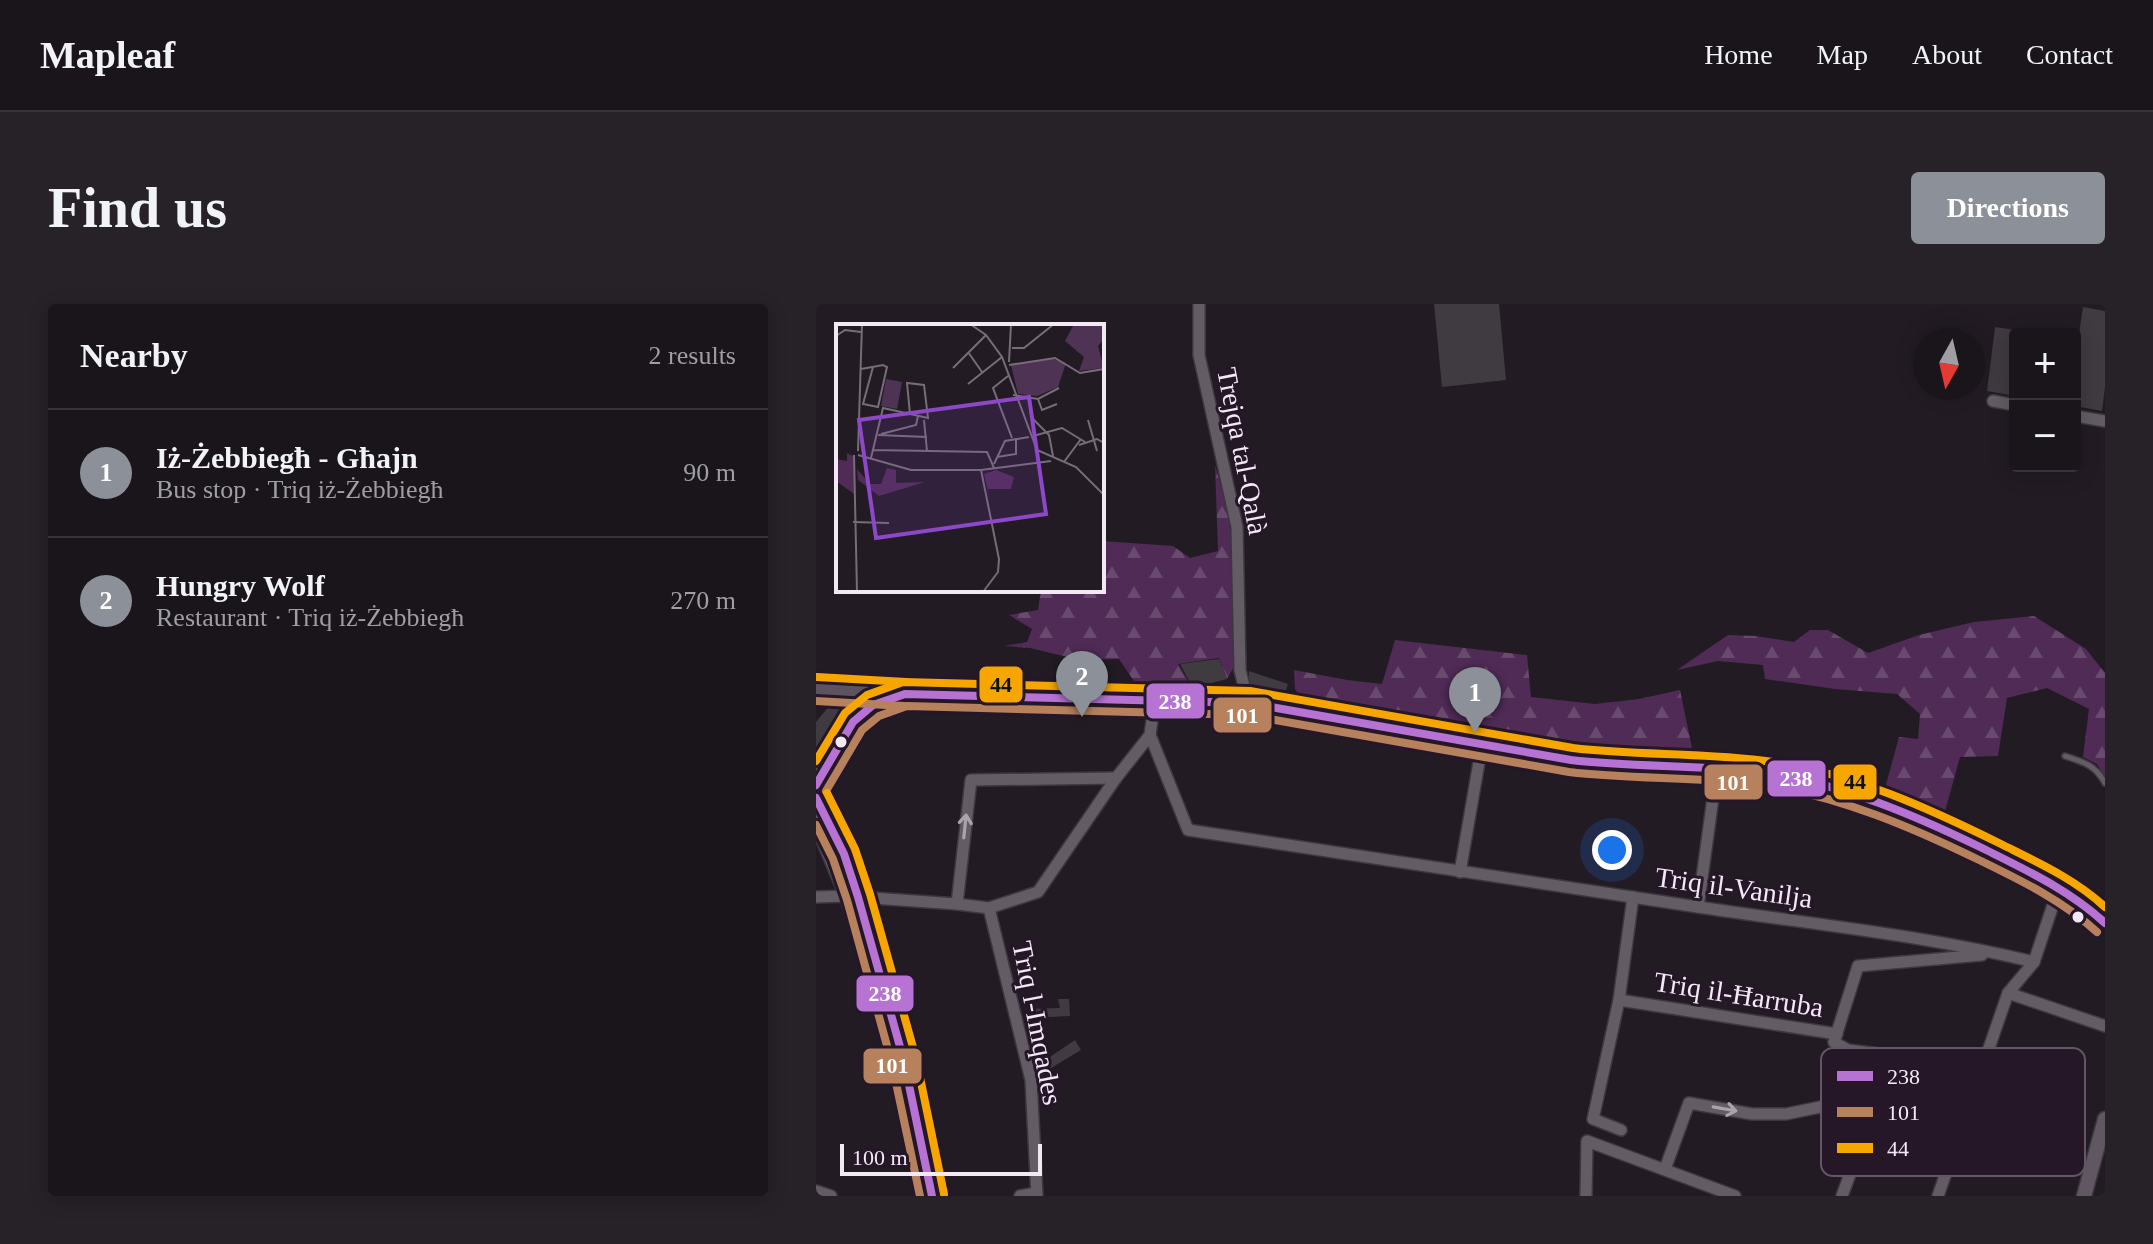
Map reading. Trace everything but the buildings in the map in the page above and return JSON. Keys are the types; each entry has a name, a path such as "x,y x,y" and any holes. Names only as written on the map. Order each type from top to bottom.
{"main road":[{"path":"816,689 1248,703 1574,761 1772,774 1820,783 1911,814 2059,887 2105,914"},
{"path":"839,690 854,705 853,722"},
{"path":"816,785 853,722 873,705 905,694"},
{"path":"816,798 844,854 923,1196"},
{"path":"816,822 852,896 904,1061 932,1196"},
{"path":"2086,904 2105,923"},
{"path":"2084,1196 2105,1119"}],"street":[{"name":"Trejqa tal-Qalà","path":"1199,304 1199,355 1237,527 1240,670 1248,703"},
{"path":"1993,401 2009,404"},
{"path":"2081,417 2105,421"},
{"path":"816,897 852,896 989,908 1038,892 1116,778 1150,735 1155,699"},
{"name":"Triq il-Vanilja","path":"1150,735 1188,830 1859,929 2034,962"},
{"path":"1460,872 1482,745"},
{"path":"1698,907 1717,769"},
{"path":"957,904 971,780 1116,778"},
{"path":"1989,1048 2008,993 2034,962 2059,887"},
{"path":"1621,1130 1593,1119 1619,1000 1633,897"},
{"name":"Triq l-Imqades","path":"989,908 1031,1080 1037,1194"},
{"path":"1837,1034 1858,966 1998,953"},
{"path":"2008,993 2105,1026"},
{"name":"Triq il-Ħarruba","path":"1619,1000 1837,1034 1834,1042 1844,1048"},
{"path":"1665,1169 1689,1103 1768,1115 1821,1107"},
{"path":"1586,1196 1587,1141 1665,1169 1722,1194 1735,1196"},
{"path":"1842,1196 1849,1176"},
{"path":"1938,1196 1945,1176"},
{"path":"816,1191 831,1196"},
{"path":"1020,1196 1037,1194"}],"lane":[{"path":"2065,756 2089,763 2105,783"}],"green space":[{"path":"1215,465 1228,510 1232,551 1235,665 1227,679 1219,658 1178,664 1193,689 1138,687 1119,659 1080,660 1030,648 1004,646 1027,642 1032,629 1009,615 1038,610 1041,592 1104,592 1104,541 1173,546 1190,558 1218,551"},
{"path":"2034,616 2086,649 2105,673 2105,777 2097,764 2083,757 2089,709 2047,688 2007,698 1998,756 1960,757 1944,815 1884,792 1899,737 1918,739 1920,714 1897,694 1765,679 1763,665 1718,661 1677,670 1728,635 1794,642 1810,630 1828,630 1868,653 1919,635 1974,622"},
{"path":"1395,640 1527,655 1531,697 1595,704 1680,690 1693,753 1575,747 1303,701 1295,689 1294,670 1382,684"}],"transit line":[{"name":"44","path":"817,677 906,682"},
{"name":"44","path":"816,761 845,713 867,695 903,682 1250,691 1573,748 1748,759 1803,767 1918,805 2055,872 2105,907"},
{"name":"238","path":"816,785 853,722 873,705 905,694 1248,703 1571,760 1748,771 1800,779 1905,813 1980,847 2061,890 2105,923"},
{"name":"101","path":"816,701 904,706"},
{"name":"101","path":"826,791 862,730 879,716 907,706 1247,715 1569,772 1745,783 1797,791 1850,806 1952,847 2055,900 2097,932"},
{"name":"44","path":"827,793 855,849 870,894 916,1058 944,1194"},
{"name":"238","path":"816,798 844,854 858,897 904,1061 932,1196"},
{"name":"101","path":"816,825 833,859 847,900 892,1064 920,1196"}],"place":[{"name":"Hungry Wolf","path":"1082,717"},
{"name":"Iż-Żebbiegħ - Għajn","path":"1475,733"}]}
